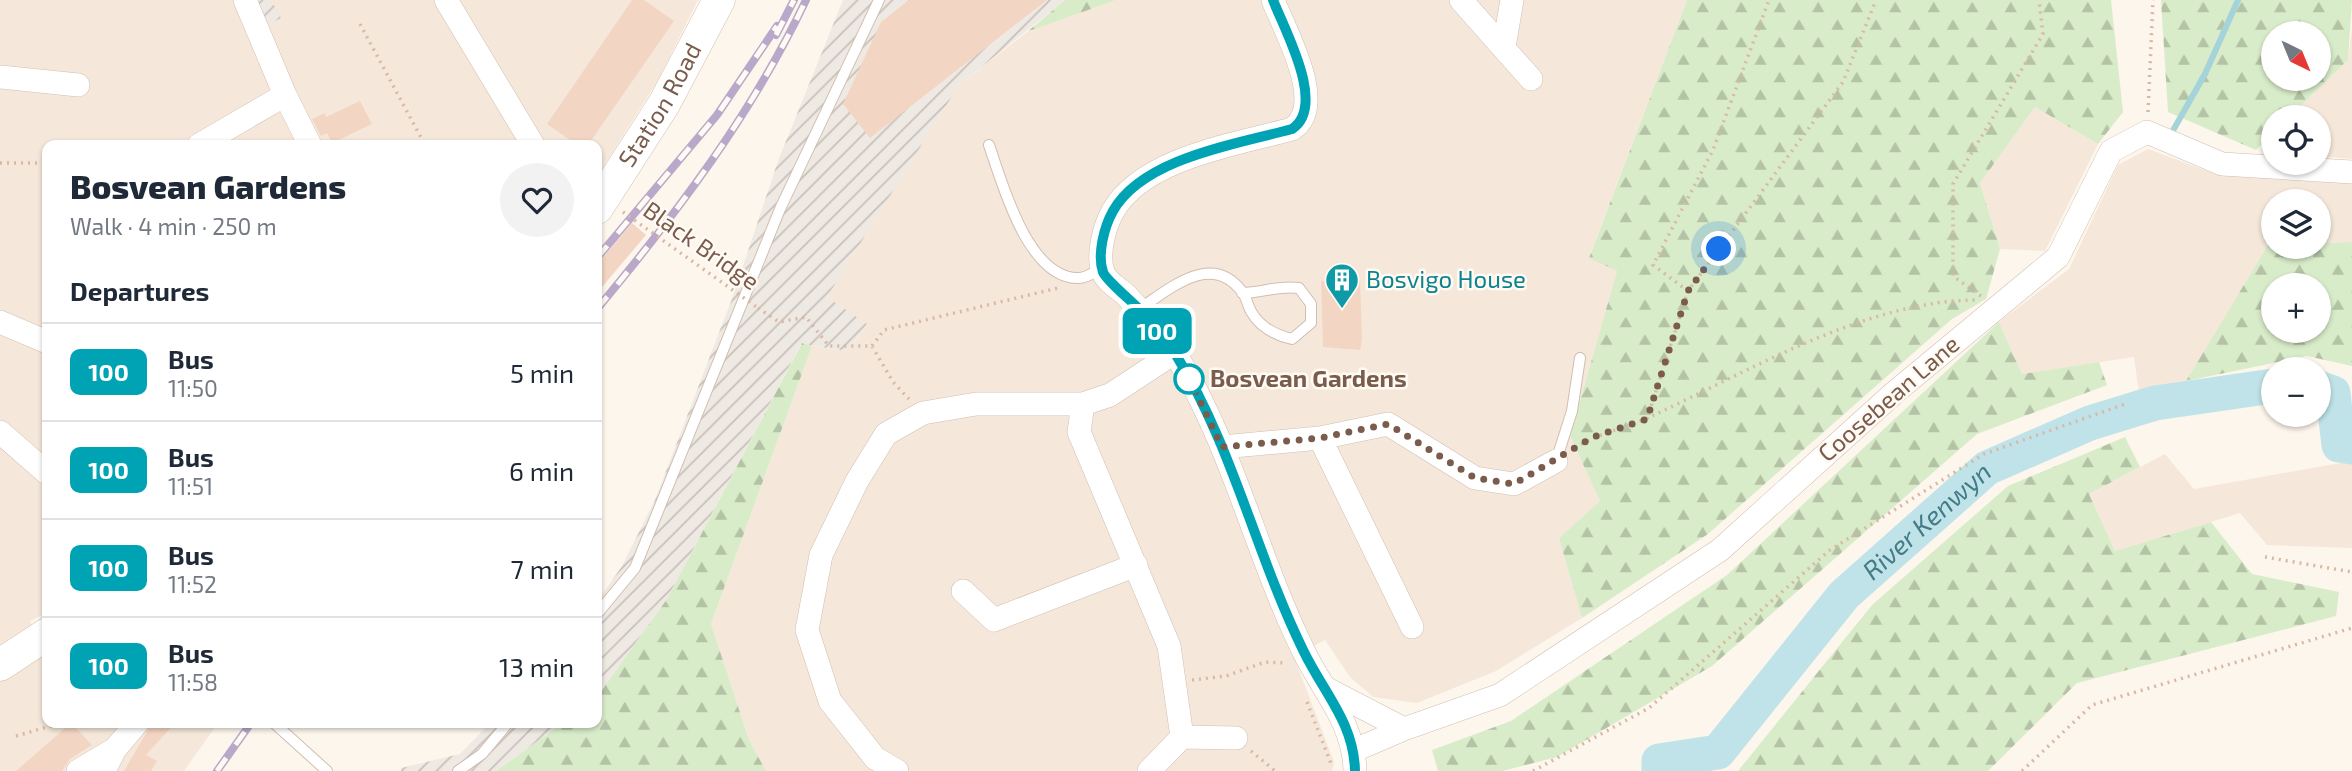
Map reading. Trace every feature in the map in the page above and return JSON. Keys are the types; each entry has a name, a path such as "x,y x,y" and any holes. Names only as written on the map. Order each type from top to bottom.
{"street":[{"path":"246,0 285,95 308,140"},
{"path":"446,0 530,140"},
{"name":"Station Road","path":"610,210 719,0"},
{"path":"1273,0 1304,81 1308,99 1305,116 1292,129 1174,163 1140,181 1113,210 1102,239 1102,268 1104,276 1139,309 1174,353 1199,396 1304,653 1346,723 1355,761"},
{"path":"1461,0 1531,79"},
{"path":"1504,47 1512,0"},
{"path":"0,76 78,85"},
{"path":"208,140 285,95"},
{"path":"2147,132 2222,164 2352,172"},
{"name":"Coosebean Lane","path":"1355,761 1404,729 1500,695 1720,550 1894,393 2058,257 2111,151 2147,132"},
{"path":"0,322 42,340"},
{"path":"897,771 875,758 830,701 807,630 821,555 857,481 886,434 923,413 976,404 1083,404 1110,395 1174,353"},
{"path":"1083,404 1079,432 1169,646 1182,737"},
{"path":"1222,447 1320,438 1388,424 1475,478 1514,484 1556,461"},
{"path":"0,432 42,469"},
{"path":"1320,438 1412,627"},
{"path":"963,590 994,620 1136,565"},
{"path":"0,664 42,637"},
{"path":"1327,689 1404,729"},
{"path":"104,771 115,749 133,728"},
{"path":"1149,771 1182,737 1236,738"},
{"path":"78,771 115,749"}],"lane":[{"path":"602,608 635,568 780,209 880,0"},
{"path":"989,145 1008,201 1036,252 1054,269 1070,277 1080,279 1102,268"},
{"path":"1139,309 1191,275 1203,272 1220,275 1242,293 1251,312 1263,327 1281,337 1292,339 1311,323 1311,303 1299,288 1279,286 1255,293 1242,293"},
{"path":"1556,461 1572,411 1580,358"},
{"path":"280,728 327,771"},
{"path":"458,771 482,754 504,728"}],"path":[{"path":"1688,291 1653,265 1713,150 1769,0"},
{"path":"1647,419 1688,291 1843,82 1876,0"},
{"path":"1556,461 1593,437 1647,419 1790,351 1864,321 1942,300 1986,299 1953,276 1953,184 2043,34 2039,0"},
{"path":"2147,132 2153,0"},
{"path":"360,24 421,140"},
{"path":"0,163 42,163"},
{"name":"Black Bridge","path":"610,210 779,322 806,317 829,346 872,346"},
{"path":"923,413 893,382 872,346 884,330 1060,288"},
{"path":"1533,771 1649,708 1830,550 1984,454 2128,403"},
{"path":"2264,557 2352,572"},
{"path":"2022,771 2092,705 2352,628"},
{"path":"1176,682 1226,677 1265,662 1291,663"},
{"path":"16,736 44,728"},
{"path":"1236,738 1275,771"}],"shaded area":[{"path":"0,0 698,0 658,80 602,169 602,140 42,140 42,615 30,621 42,646 42,728 214,728 184,771 0,771"},
{"path":"253,0 271,0 281,18 267,25"},
{"path":"843,0 1065,0 959,85 827,297 867,324 848,351 801,344 667,599 602,690 602,595 622,566 655,500 733,296 778,161"},
{"path":"1116,0 1687,0 1589,257 1617,271 1570,436 1600,501 1559,538 1582,618 1496,671 1417,703 1373,697 1350,677 1325,640 1294,657 1334,762 1332,771 766,771 749,740 711,624 812,346 848,351 867,325 827,297 959,85 1027,32"},
{"path":"2352,28 2352,159 2331,157 2331,105 2301,105 2316,91 2331,91 2331,76 2348,60"},
{"path":"2035,107 2098,144 2045,251 2000,249 1980,183"},
{"path":"2148,149 2218,175 2352,182 2352,242 2331,243 2331,189 2261,189 2261,256 2186,381 2139,393 2134,357 2022,374 1999,322 2069,269 2118,165"},
{"path":"2165,454 2194,489 2352,461 2352,548 2267,545 2240,513 2115,551 2089,494"},
{"path":"485,728 556,728 496,771 401,771 401,768 460,754"}],"green space":[{"path":"1065,0 1116,0 1027,32"},
{"path":"1687,0 2111,0 2123,112 2098,144 2035,107 1980,183 2000,249 1986,299 1952,319 1708,534 1582,618 1559,538 1600,501 1570,436 1617,271 1589,258"},
{"path":"2161,0 2352,0 2348,60 2331,76 2331,21 2261,21 2261,91 2316,91 2301,105 2261,105 2261,145 2256,150 2168,112"},
{"path":"2352,242 2352,366 2331,361 2331,357 2261,357 2261,366 2186,381 2261,256 2261,259 2331,259 2331,243"},
{"path":"1999,322 2022,374 2099,362 2107,385 1977,434 1712,666 1557,757 1502,771 1438,771 1432,750 1511,721 1727,575"},
{"path":"802,343 812,346 711,624 749,740 766,771 496,771 556,728 602,728 602,690 667,599"},
{"path":"2125,437 2140,467 2089,494 2115,551 2211,522 2252,574 2339,592 2336,616 2077,683 1988,771 1738,771 1872,605 2008,486"}],"building":[{"path":"632,0 644,0 674,21 591,140 570,140 547,124"},
{"path":"909,0 1047,0 870,138 843,104 881,22"},
{"path":"360,101 372,124 338,140 330,140 327,133 321,136 312,119 325,113 326,117"},
{"path":"632,223 646,235 602,287 602,259"},
{"name":"Bosvigo House","path":"1360,280 1360,350 1323,347 1321,281"},
{"path":"65,728 76,728 92,745 70,759 62,771 16,771"},
{"path":"149,728 170,728 146,755 157,761 151,771 124,771"}],"waterway":[{"path":"2171,134 2205,74 2238,0"},
{"name":"River Kenwyn","path":"1659,771 1659,761 1718,752 1844,595 1987,468 2090,423 2155,403 2261,388"},
{"name":"River Kenwyn","path":"2331,392 2339,445 2352,447"}],"railway":[{"path":"776,35 794,0"},
{"path":"602,303 684,199 737,123 762,83 806,0"},
{"path":"602,252 717,115 777,26"},
{"path":"217,771 247,728"}],"bus line":[{"name":"100","path":"1273,0 1304,81 1308,99 1305,116 1292,129 1174,163 1140,181 1113,210 1102,239 1102,268 1104,276 1139,309 1174,353 1199,396 1304,653 1346,723 1355,750 1355,771"}],"place":[{"name":"Bosvigo House","path":"1342,310"},
{"name":"Bosvean Gardens","path":"1189,379"}],"route":[{"path":"1189,379 1187,374 1222,447 1320,438 1388,424 1475,478 1514,484 1593,437 1647,419 1688,291 1719,249"}]}
